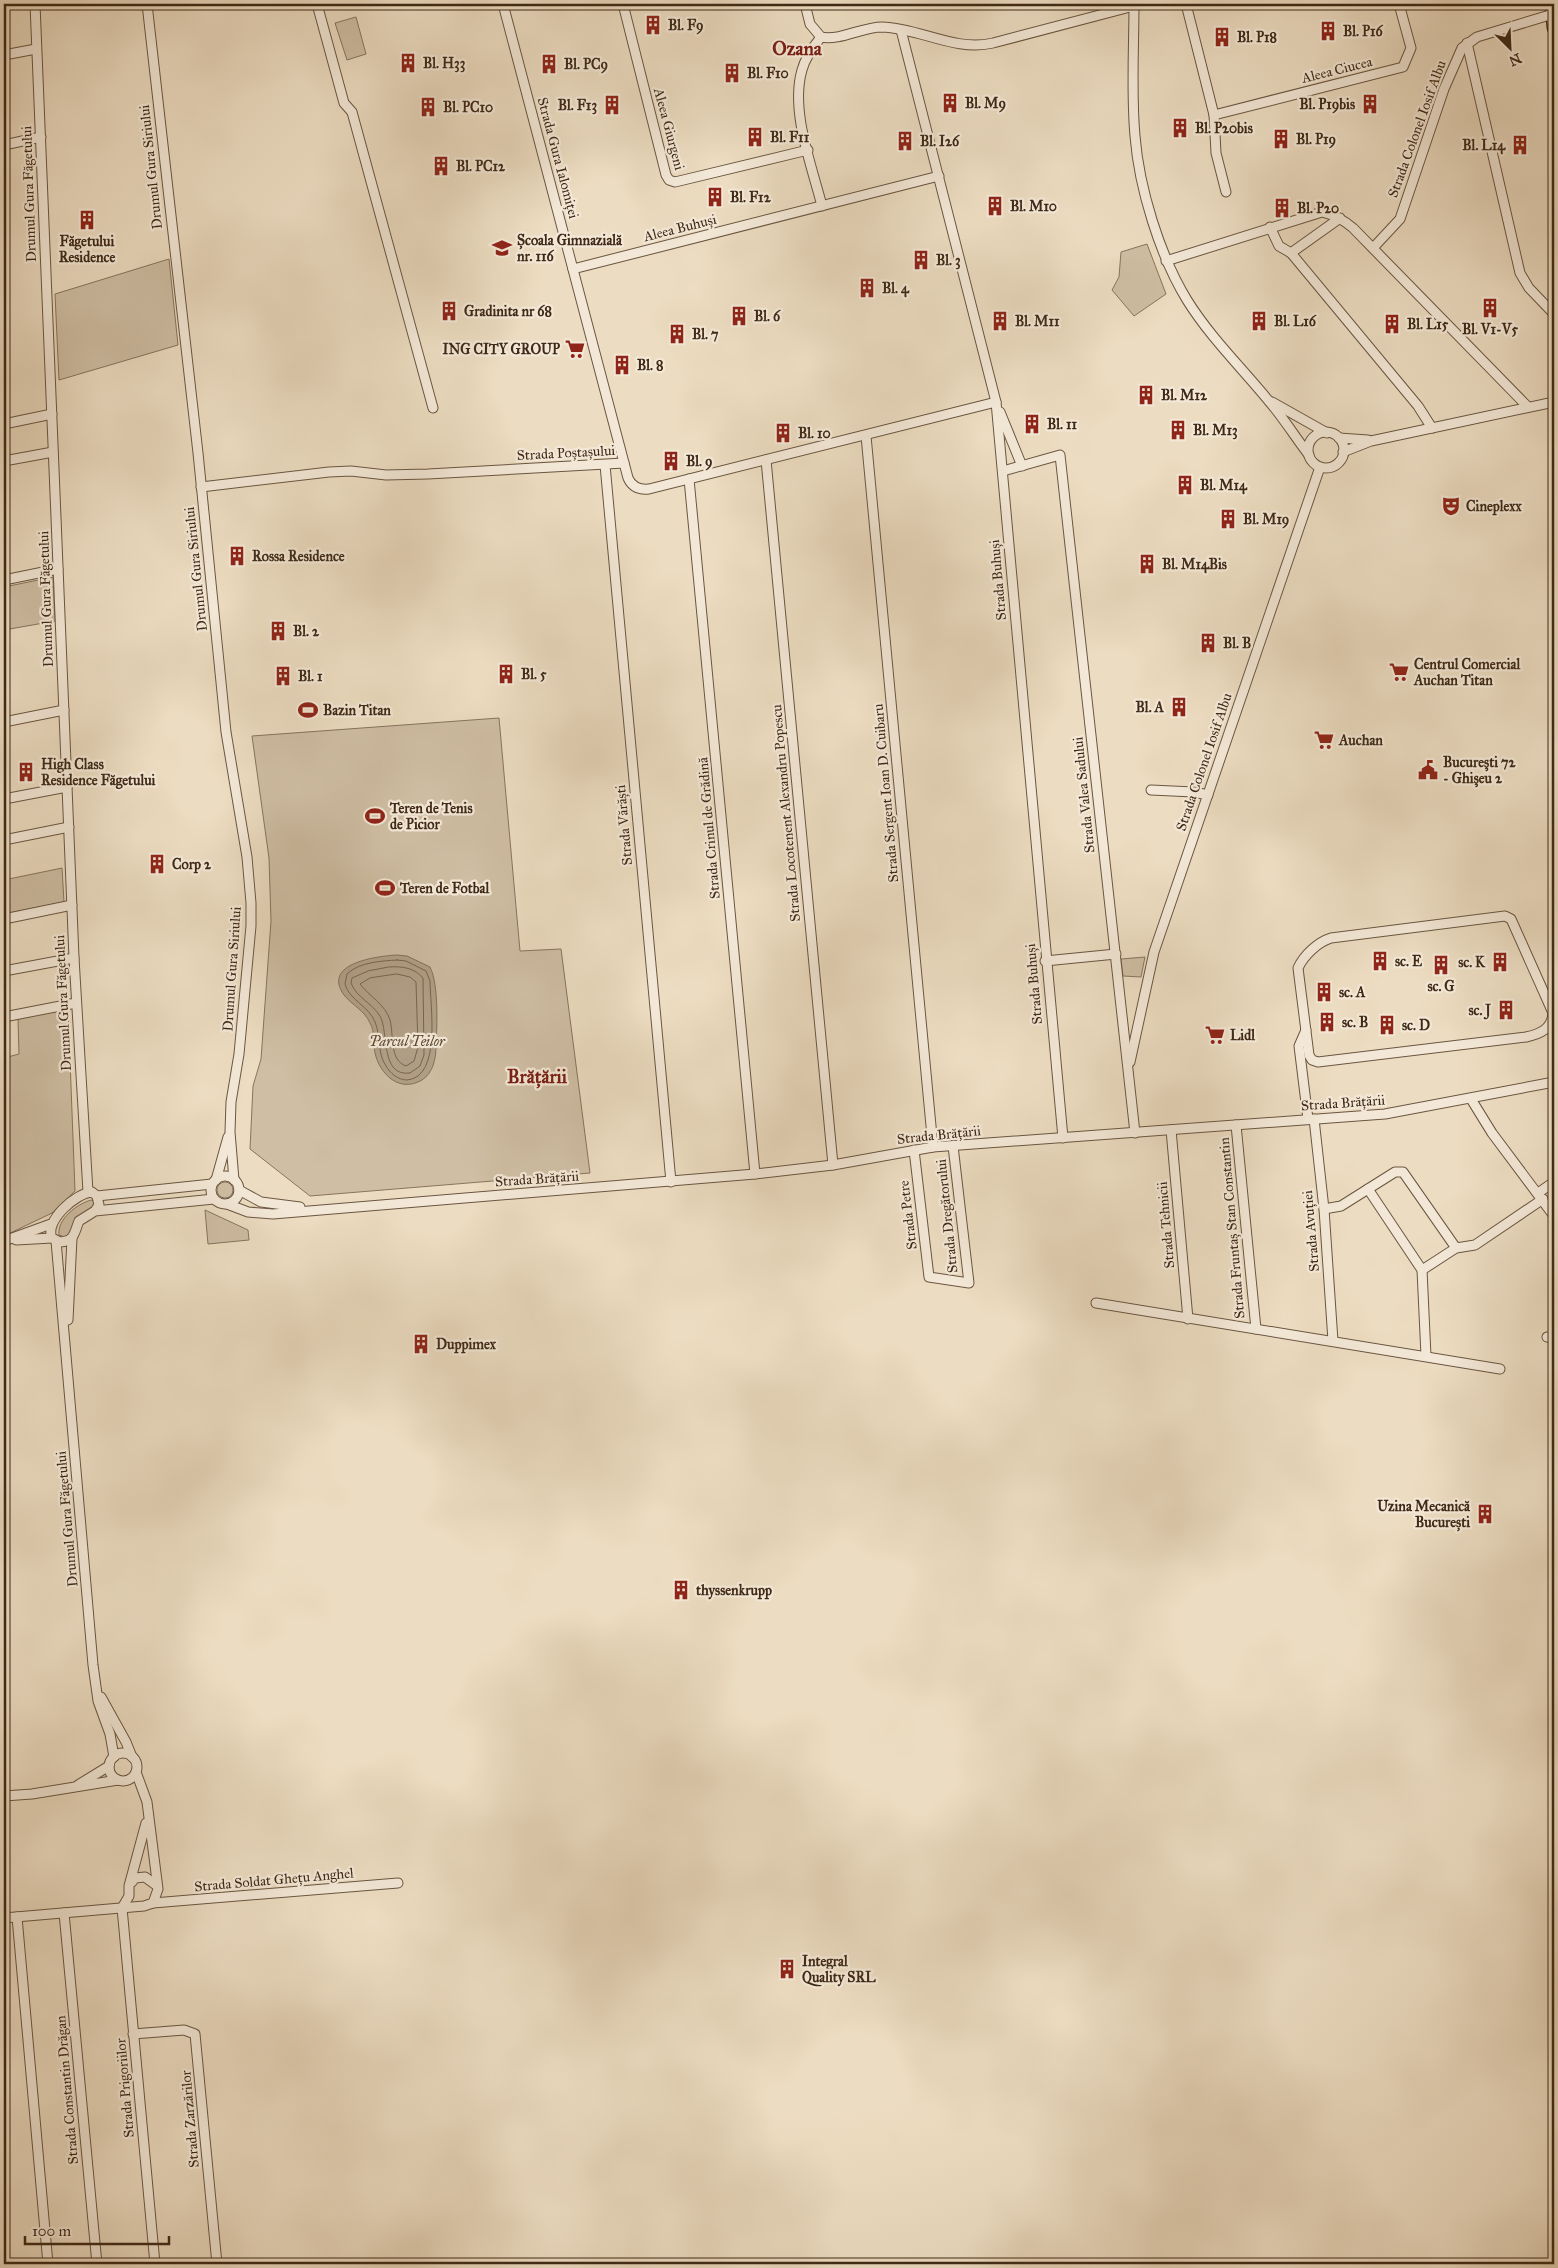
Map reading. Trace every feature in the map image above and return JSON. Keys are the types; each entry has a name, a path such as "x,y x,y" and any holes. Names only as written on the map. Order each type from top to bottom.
{"main road":[{"path":"1552,9 1554,28"}],"street":[{"name":"Drumul Gura Făgetului","path":"35,4 76,1003 88,1192"},
{"name":"Drumul Gura Siriului","path":"146,4 201,487 226,732 247,857 251,903 249,951 239,1054 232,1087 230,1132 234,1180"},
{"path":"317,4 344,103 352,112 358,131 434,408"},
{"name":"Strada Gura Ialomiței","path":"503,4 624,463"},
{"name":"Aleea Giurgeni","path":"623,4 666,175 669,180 675,182 808,150"},
{"path":"805,4 810,24 816,34 821,37 830,38 873,28 901,30 961,44 980,46 1134,5 1135,137 1147,196 1166,261 1179,287 1200,318 1231,359 1269,401 1315,464 1327,468 1334,466 1340,460 1343,452 1339,438"},
{"path":"1186,4 1214,115 1216,153 1226,192"},
{"name":"Aleea Ciucea","path":"1214,115 1403,67 1411,48 1399,4"},
{"path":"1552,9 1476,37 1467,43 1520,273 1529,288 1554,314"},
{"name":"Strada Buhuși","path":"901,30 996,402 1062,1138"},
{"path":"821,37 806,58 799,82 799,106 822,206"},
{"name":"Strada Colonel Iosif Albu","path":"1373,248 1400,219 1444,89 1459,53 1467,43"},
{"path":"4,55 36,49"},
{"path":"4,145 41,137"},
{"name":"Aleea Buhuși","path":"573,269 939,176"},
{"path":"1166,261 1322,212 1340,218 1373,248 1528,408"},
{"path":"1292,254 1340,218"},
{"path":"1270,227 1279,246 1292,254 1418,406 1432,428"},
{"path":"1269,401 1339,438 1371,441"},
{"path":"996,402 1022,466 1003,471"},
{"name":"Strada Poștașului","path":"201,487 329,472 420,475 624,463 630,482 633,486 642,489 866,436 996,402"},
{"path":"1343,452 1371,441 1554,402"},
{"path":"4,424 52,414"},
{"path":"1309,455 1309,444 1312,439 1316,435 1327,433"},
{"name":"Strada Sergent Ioan D. Cuibaru","path":"866,436 933,1147"},
{"path":"4,461 53,452"},
{"name":"Strada Valea Sadului","path":"1022,466 1060,456 1129,1069 1134,1133"},
{"name":"Strada Locotenent Alexandru Popescu","path":"766,460 833,1164"},
{"name":"Strada Vărăști","path":"605,465 671,1182"},
{"name":"Strada Colonel Iosif Albu","path":"1129,1069 1154,952 1320,467"},
{"name":"Strada Crinul de Grădină","path":"689,479 755,1174"},
{"path":"4,580 58,569"},
{"path":"4,722 64,710"},
{"path":"4,799 67,787"},
{"path":"1151,790 1194,792 1208,795"},
{"path":"4,840 69,827"},
{"path":"4,919 72,905"},
{"path":"1505,916 1511,919 1553,1013 1552,1020 1545,1030 1526,1037 1318,1062 1312,1060 1309,1055 1306,1030 1298,968 1301,962 1322,941 1331,938 1505,916"},
{"path":"1045,961 1116,954"},
{"path":"4,971 74,958"},
{"path":"4,1017 76,1003"},
{"name":"Strada Avuției","path":"1306,1030 1299,1046 1324,1209 1333,1342"},
{"name":"Strada Brățării","path":"226,1204 248,1212 264,1214 671,1182 833,1164 933,1147 1401,1112 1554,1082"},
{"path":"1471,1099 1492,1133 1554,1216"},
{"name":"Strada Fruntaș Stan Constantin","path":"1236,1124 1256,1329"},
{"name":"Strada Tehnicii","path":"1171,1130 1188,1319"},
{"name":"Drumul Gura Siriului","path":"214,1182 230,1132"},
{"name":"Strada Dregătorului","path":"929,1277 969,1283 953,1146"},
{"name":"Strada Petre","path":"914,1150 929,1277"},
{"path":"1324,1209 1342,1206 1395,1172 1403,1172 1456,1248"},
{"path":"227,1176 234,1180 239,1190 234,1201 226,1204 214,1199 95,1211 78,1221 76,1234 64,1242 54,1240 4,1241 51,1224 76,1199 88,1192 97,1196 214,1182 227,1176"},
{"path":"214,1182 211,1192 214,1199"},
{"path":"1422,1270 1456,1248 1475,1245 1540,1196 1554,1182"},
{"path":"1368,1189 1422,1270 1426,1356"},
{"name":"Strada Brățării","path":"239,1190 253,1199 267,1203 325,1209"},
{"path":"95,1211 99,1205 97,1196"},
{"name":"Drumul Gura Făgetului","path":"51,1224 49,1229 54,1240 66,1350 96,1686 114,1757"},
{"name":"Drumul Gura Făgetului","path":"66,1350 72,1238"},
{"path":"1096,1303 1426,1356 1500,1370"},
{"name":"Drumul Gura Făgetului","path":"96,1686 132,1757"},
{"path":"4,1918 149,1905 158,1894 146,1795 132,1757 123,1754 114,1757 109,1766 74,1788"},
{"path":"109,1766 111,1775 118,1780"},
{"path":"128,1780 136,1772"},
{"path":"4,1796 74,1788 118,1780 128,1780 142,1784"},
{"path":"132,1882 148,1816"},
{"path":"122,1908 128,1896 129,1886 135,1878 145,1877 156,1885"},
{"name":"Strada Soldat Ghețu Anghel","path":"153,1902 398,1883"},
{"path":"128,1896 139,1906"},
{"name":"Strada Prigoriilor","path":"122,1908 155,2264"},
{"name":"Strada Constantin Drăgan","path":"64,1912 97,2264"},
{"path":"17,1916 48,2264"},
{"name":"Strada Zarzărilor","path":"133,2034 184,2030 195,2034 217,2264"}],"green space":[{"path":"356,17 366,54 347,60 335,23"},
{"path":"1147,244 1166,294 1134,316 1112,290 1119,277 1121,252"},
{"path":"169,259 178,345 59,380 55,294"},
{"path":"53,577 55,621 4,630 4,587"},
{"name":"Parcul Teilor","path":"499,718 520,951 561,949 590,1173 310,1196 250,1149 253,1086 261,1059 271,921 269,858 252,736"},
{"path":"62,868 64,902 4,914 4,880"},
{"path":"1145,957 1141,977 1123,976 1121,959"},
{"path":"68,1007 75,1191 52,1213 4,1236 4,1058 19,1054 18,1019"},
{"path":"222,1182 228,1182 233,1187 231,1196 222,1198 217,1193 217,1187"},
{"path":"91,1200 94,1201 93,1206 77,1218 73,1233 65,1237 59,1235 61,1223 69,1213"},
{"path":"205,1210 248,1230 249,1240 208,1244"}],"water":[{"path":"407,956 430,967 436,995 436,1051 433,1065 429,1074 422,1080 406,1084 392,1080 381,1068 375,1053 372,1026 365,1015 347,999 339,984 340,975 355,963 377,957"}],"place":[{"name":"Bl. F9","path":"653,25"},
{"name":"Bl. P16","path":"1328,31"},
{"name":"Bl. P18","path":"1222,37"},
{"name":"Bl. H33","path":"408,63"},
{"name":"Bl. PC9","path":"549,64"},
{"name":"Bl. F10","path":"732,73"},
{"name":"Bl. M9","path":"950,103"},
{"name":"Bl. P19bis","path":"1370,104"},
{"name":"Bl. F13","path":"612,105"},
{"name":"Bl. PC10","path":"428,107"},
{"name":"Bl. P20bis","path":"1180,128"},
{"name":"Bl. F11","path":"755,137"},
{"name":"Bl. P19","path":"1281,139"},
{"name":"Bl. I26","path":"905,141"},
{"name":"Bl. L14","path":"1520,145"},
{"name":"Bl. PC12","path":"441,166"},
{"name":"Bl. F12","path":"715,197"},
{"name":"Bl. M10","path":"995,206"},
{"name":"Bl. P20","path":"1282,208"},
{"name":"Făgetului Residence","path":"87,220"},
{"name":"Școala Gimnazială nr. 116","path":"502,248"},
{"name":"Bl. 3","path":"921,260"},
{"name":"Bl. 4","path":"867,288"},
{"name":"Bl. V1-V5","path":"1490,308"},
{"name":"Gradinita nr 68","path":"449,311"},
{"name":"Bl. 6","path":"739,316"},
{"name":"Bl. M11","path":"1000,321"},
{"name":"Bl. L16","path":"1259,321"},
{"name":"Bl. L15","path":"1392,324"},
{"name":"Bl. 7","path":"677,334"},
{"name":"ING CITY GROUP","path":"575,349"},
{"name":"Bl. 8","path":"622,365"},
{"name":"Bl. M12","path":"1146,395"},
{"name":"Bl. 11","path":"1032,424"},
{"name":"Bl. M13","path":"1178,430"},
{"name":"Bl. 10","path":"783,433"},
{"name":"Bl. 9","path":"671,461"},
{"name":"Bl. M14","path":"1185,485"},
{"name":"Cineplexx","path":"1451,506"},
{"name":"Bl. M19","path":"1228,519"},
{"name":"Rossa Residence","path":"237,556"},
{"name":"Bl. M14Bis","path":"1147,564"},
{"name":"Bl. 2","path":"278,631"},
{"name":"Bl. B","path":"1208,643"},
{"name":"Centrul Comercial Auchan Titan","path":"1399,672"},
{"name":"Bl. 5","path":"506,674"},
{"name":"Bl. 1","path":"283,676"},
{"name":"Bl. A","path":"1179,707"},
{"name":"Bazin Titan","path":"308,710"},
{"name":"Auchan","path":"1324,740"},
{"name":"Bucureşti 72 - Ghişeu 2","path":"1428,770"},
{"name":"High Class Residence Făgetului","path":"26,772"},
{"name":"Teren de Tenis de Picior","path":"375,816"},
{"name":"Corp 2","path":"157,864"},
{"name":"Teren de Fotbal","path":"385,888"},
{"name":"sc. E","path":"1380,961"},
{"name":"sc. K","path":"1500,962"},
{"name":"sc. G","path":"1441,965"},
{"name":"sc. A","path":"1324,992"},
{"name":"sc. J","path":"1506,1010"},
{"name":"sc. B","path":"1327,1022"},
{"name":"sc. D","path":"1387,1025"},
{"name":"Lidl","path":"1215,1035"},
{"name":"Duppimex","path":"421,1344"},
{"name":"Uzina Mecanică București","path":"1485,1514"},
{"name":"thyssenkrupp","path":"681,1590"},
{"name":"Integral Quality SRL","path":"787,1969"}],"district":[{"name":"Ozana","path":"797,48"},
{"name":"Brățării","path":"537,1076"}]}
